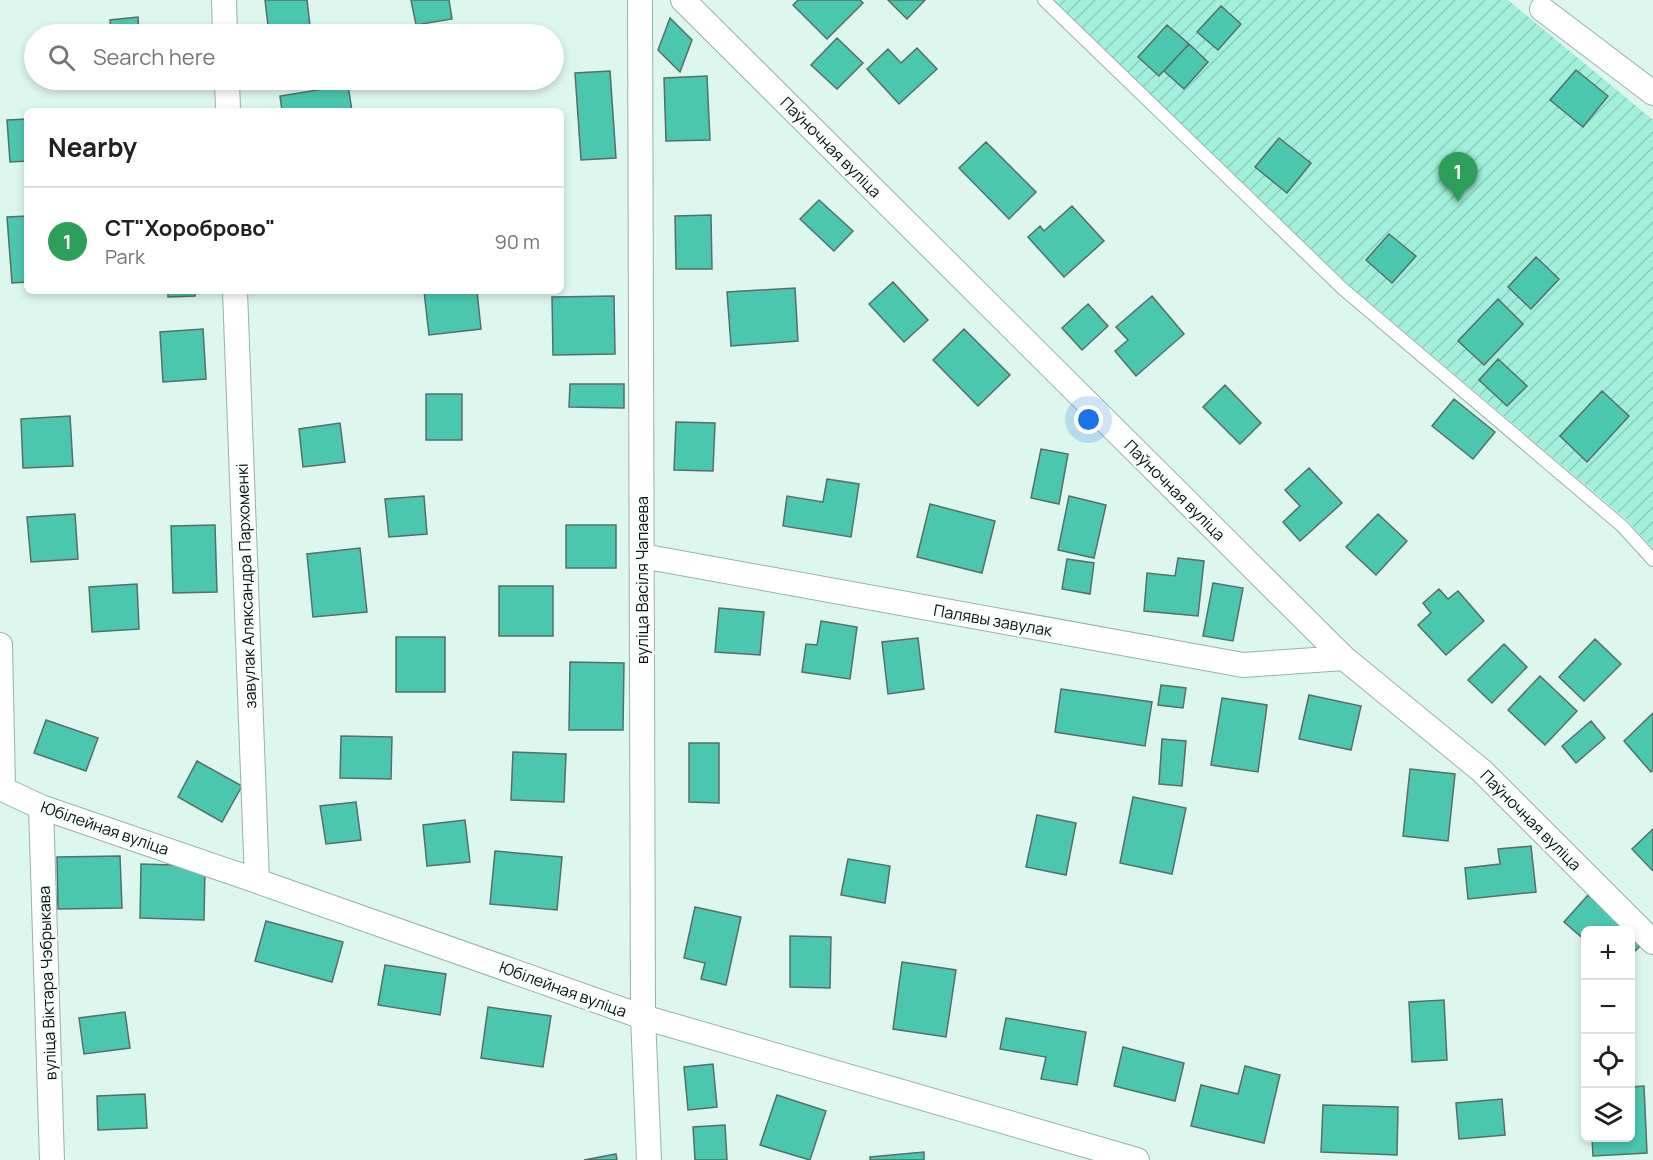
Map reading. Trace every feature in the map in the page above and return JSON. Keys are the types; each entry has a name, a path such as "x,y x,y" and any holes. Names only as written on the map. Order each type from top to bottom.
{"street":[{"path":"224,0 225,24"},
{"name":"вуліца Васіля Чапаева","path":"640,0 643,1017 649,1160"},
{"name":"Паўночная вуліца","path":"683,0 1344,658 1482,771 1653,942"},
{"path":"1542,9 1653,93"},
{"path":"227,90 228,108"},
{"name":"завулак Аляксандра Пархоменкі","path":"235,294 257,881"},
{"name":"Палявы завулак","path":"642,556 1243,665 1344,658"},
{"path":"0,645 2,788"},
{"name":"Юбілейная вуліца","path":"2,788 41,807 643,1017 1137,1160"},
{"name":"вуліца Віктара Чэбрыкава","path":"41,807 52,1160"}],"lane":[{"path":"1044,0 1343,289 1622,526 1653,560"}],"green space":[{"path":"1052,0 1508,0 1653,120 1653,549 1627,520 1349,285"}],"building":[{"path":"265,0 307,0 310,24 268,24"},
{"path":"411,0 449,0 452,19 416,24"},
{"path":"798,0 860,0 863,3 827,39 793,5"},
{"path":"888,0 925,0 907,19"},
{"path":"1221,6 1241,24 1218,50 1197,32"},
{"path":"138,17 138,24 110,24 110,20"},
{"path":"670,18 692,40 680,72 658,50"},
{"path":"1167,25 1189,44 1159,76 1138,57"},
{"path":"837,38 863,63 837,89 811,65"},
{"path":"1189,44 1208,62 1184,89 1164,71"},
{"path":"917,48 937,69 899,104 867,69 888,49 901,63"},
{"path":"1576,70 1608,96 1583,127 1550,100"},
{"path":"610,71 616,158 581,160 575,73"},
{"path":"707,76 710,140 666,141 664,78"},
{"path":"317,90 349,90 352,108 282,108 280,96"},
{"path":"24,119 24,161 10,162 7,120"},
{"path":"1279,138 1311,163 1287,193 1255,167"},
{"path":"986,142 1036,192 1009,219 959,168"},
{"path":"819,200 853,231 834,251 800,219"},
{"path":"1072,206 1104,241 1064,277 1028,237 1040,226 1044,231"},
{"path":"711,215 712,269 676,269 675,216"},
{"path":"24,216 24,282 12,283 7,217"},
{"path":"1389,234 1416,256 1392,283 1366,260"},
{"path":"1536,257 1559,279 1531,309 1508,287"},
{"path":"893,282 928,320 904,342 869,304"},
{"path":"795,288 798,341 731,346 727,292"},
{"path":"168,294 195,294 195,296 168,297"},
{"path":"424,294 477,294 481,329 429,335"},
{"path":"614,296 615,354 553,355 552,297"},
{"path":"1152,296 1184,334 1136,376 1115,351 1128,340 1116,327"},
{"path":"1498,299 1523,324 1484,365 1458,341"},
{"path":"1088,304 1108,326 1082,350 1062,328"},
{"path":"203,329 206,379 163,382 160,332"},
{"path":"964,329 1010,375 978,406 933,360"},
{"path":"1498,359 1527,386 1507,406 1479,380"},
{"path":"570,384 624,384 624,408 569,407"},
{"path":"1225,385 1261,423 1240,444 1203,407"},
{"path":"1602,391 1629,416 1587,462 1560,436"},
{"path":"426,394 462,394 462,440 426,440"},
{"path":"1454,399 1495,432 1473,459 1432,426"},
{"path":"70,416 73,466 23,468 21,419"},
{"path":"676,422 715,423 713,471 674,470"},
{"path":"340,423 345,462 303,467 299,429"},
{"path":"1041,449 1068,454 1059,504 1031,498"},
{"path":"1309,468 1342,503 1300,541 1283,522 1300,506 1285,490"},
{"path":"827,479 859,484 851,537 783,526 787,496 823,502"},
{"path":"424,496 427,534 389,537 385,499"},
{"path":"1069,496 1106,505 1094,558 1058,550"},
{"path":"930,504 995,521 982,573 917,557"},
{"path":"75,514 78,559 31,562 27,517"},
{"path":"1378,514 1407,541 1376,575 1346,547"},
{"path":"215,525 217,592 173,593 171,526"},
{"path":"566,525 616,525 616,568 566,568"},
{"path":"360,548 367,612 313,617 307,554"},
{"path":"1178,558 1204,561 1198,616 1144,611 1147,573 1175,576"},
{"path":"1067,559 1094,563 1090,594 1062,589"},
{"path":"1213,583 1243,588 1233,641 1203,636"},
{"path":"137,584 139,629 92,632 89,587"},
{"path":"499,586 553,586 553,636 499,636"},
{"path":"1439,589 1448,599 1458,591 1484,621 1446,655 1418,625 1431,613 1423,603"},
{"path":"719,608 764,612 760,655 715,652"},
{"path":"821,621 857,627 850,679 802,672 806,644 817,645"},
{"path":"396,637 445,637 445,692 396,692"},
{"path":"918,638 924,689 888,694 882,642"},
{"path":"1595,639 1621,664 1584,701 1559,677"},
{"path":"1504,644 1527,667 1492,703 1468,680"},
{"path":"570,662 624,663 623,730 569,730"},
{"path":"1540,676 1577,711 1545,745 1508,710"},
{"path":"1161,685 1186,688 1183,708 1158,705"},
{"path":"1061,689 1152,702 1145,746 1055,732"},
{"path":"1309,695 1361,706 1351,750 1299,739"},
{"path":"1222,698 1267,705 1258,772 1211,765"},
{"path":"1653,713 1653,770 1651,772 1624,741"},
{"path":"46,720 98,738 86,771 34,753"},
{"path":"1591,721 1605,738 1576,763 1562,746"},
{"path":"341,736 392,737 391,779 340,778"},
{"path":"1162,739 1186,741 1182,786 1159,784"},
{"path":"689,743 719,743 719,803 689,802"},
{"path":"513,752 566,754 564,802 511,800"},
{"path":"197,761 242,786 222,822 178,797"},
{"path":"1410,769 1455,774 1448,841 1403,836"},
{"path":"1133,797 1186,808 1172,874 1120,863"},
{"path":"356,802 361,840 326,844 320,806"},
{"path":"1037,815 1076,823 1066,875 1026,867"},
{"path":"465,820 470,862 427,866 423,825"},
{"path":"1653,829 1653,871 1632,849"},
{"path":"1531,846 1536,892 1468,899 1465,868 1500,864 1498,849"},
{"path":"495,851 562,857 557,910 490,904"},
{"path":"120,856 122,908 58,909 57,857"},
{"path":"848,859 890,866 885,903 841,895"},
{"path":"141,864 205,866 204,920 140,918"},
{"path":"1588,895 1623,926 1581,926 1581,937 1564,922"},
{"path":"695,907 741,917 726,985 701,979 705,963 684,958"},
{"path":"266,921 343,942 332,982 255,961"},
{"path":"790,936 831,937 830,988 790,987"},
{"path":"1635,938 1642,944 1635,951"},
{"path":"902,962 956,970 946,1037 893,1029"},
{"path":"385,965 446,974 440,1015 378,1005"},
{"path":"1444,1000 1447,1060 1412,1062 1409,1002"},
{"path":"488,1007 551,1016 543,1067 481,1058"},
{"path":"125,1012 130,1048 84,1054 79,1018"},
{"path":"1006,1018 1086,1032 1077,1085 1041,1079 1046,1057 1000,1049"},
{"path":"1123,1047 1184,1063 1175,1101 1114,1086"},
{"path":"713,1064 717,1107 688,1110 684,1067"},
{"path":"1245,1066 1280,1075 1264,1143 1191,1126 1201,1085 1238,1094"},
{"path":"1644,1086 1647,1153 1593,1156 1592,1142 1635,1142 1635,1087"},
{"path":"145,1094 147,1128 98,1130 97,1096"},
{"path":"777,1095 826,1111 810,1160 760,1145"},
{"path":"1502,1099 1505,1135 1459,1139 1456,1103"},
{"path":"1323,1105 1398,1107 1397,1155 1321,1152"},
{"path":"725,1125 727,1160 695,1160 693,1127"},
{"path":"924,1152 924,1160 870,1160 870,1157"},
{"path":"616,1154 617,1160 584,1160"}],"place":[{"name":"СТ\"Хороброво\"","path":"1458,202"}]}
